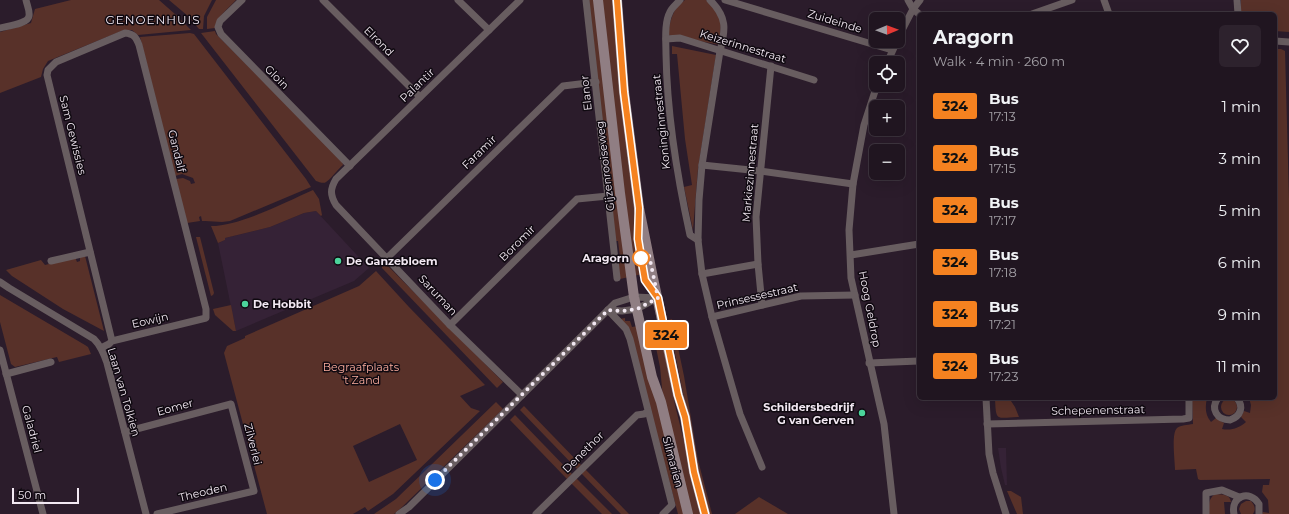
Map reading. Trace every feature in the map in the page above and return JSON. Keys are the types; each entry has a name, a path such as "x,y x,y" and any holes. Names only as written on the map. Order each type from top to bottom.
{"main road":[{"name":"Gijzenrooiseweg","path":"598,0 620,193 634,296 650,370 661,402 688,514"},
{"path":"617,0 624,92 639,208 678,395 685,417 694,472 705,514"}],"street":[{"path":"0,28 23,22 28,19 29,16 26,0"},
{"name":"Gloin","path":"242,0 220,21 218,27 221,34 350,166"},
{"name":"Elrond","path":"324,0 420,97"},
{"path":"458,0 489,30"},
{"name":"Palantir","path":"331,187 336,179 520,0"},
{"name":"Elanor","path":"586,0 617,278"},
{"name":"Koninginnestraat","path":"680,0 670,12 666,25 666,78 681,193 690,235 698,240"},
{"name":"Koninginnestraat","path":"710,0 718,7 723,17 724,36 720,51 702,165 698,240 702,274 712,317 740,414 762,467"},
{"name":"Zuideinde","path":"725,0 892,50"},
{"path":"908,0 917,12"},
{"path":"905,24 913,8 920,0"},
{"path":"1038,12 1072,0"},
{"path":"1104,0 1108,12"},
{"path":"1237,0 1238,12"},
{"name":"Gandalf","path":"90,48 125,34 131,34 136,37 206,309 206,318"},
{"name":"Keizerinnestraat","path":"666,39 680,38 814,80"},
{"path":"1277,41 1289,42"},
{"name":"Sam Gewissies","path":"90,48 56,62 48,70 47,75 112,341"},
{"path":"889,56 892,50"},
{"name":"Markiezinnestraat","path":"762,305 758,264 756,217 771,66"},
{"name":"Faramir","path":"387,258 563,86 596,82"},
{"name":"Hoog Geldrop","path":"875,92 864,125 853,184 849,230 852,278 869,363 884,424 894,514"},
{"path":"702,165 760,171 853,184"},
{"name":"Saruman","path":"331,187 331,197 336,205 450,325 522,395"},
{"name":"Boromir","path":"450,325 577,199 608,196"},
{"path":"851,255 917,244"},
{"path":"51,261 90,252"},
{"path":"702,274 758,264"},
{"name":"Laan van Tolkien","path":"0,282 94,340 101,348 104,353 146,514"},
{"name":"Prinsessestraat","path":"712,317 801,296 855,295"},
{"path":"399,514 409,506 615,303 634,296 658,298"},
{"path":"608,310 622,311 637,309 658,298"},
{"path":"608,310 626,329 628,334 648,412"},
{"name":"Eowijn","path":"101,348 112,341 206,318"},
{"name":"Galadriel","path":"0,350 43,514"},
{"path":"869,363 917,361"},
{"path":"6,374 51,362"},
{"path":"986,400 989,454 993,473 1006,514"},
{"name":"Schepenenstraat","path":"987,424 1183,419 1189,418 1189,400"},
{"path":"1217,400 1215,403 1215,412 1221,419 1230,420 1238,416 1240,412 1240,402 1238,400"},
{"name":"Eomer","path":"125,432 231,404"},
{"name":"Zilverlei","path":"231,404 254,491"},
{"name":"Denethor","path":"536,514 637,415 648,412"},
{"name":"Silmarien","path":"648,412 672,505 663,514"},
{"path":"1206,514 1206,492 1222,490 1240,497 1253,497 1259,504 1259,514"},
{"name":"Theoden","path":"157,514 254,491"},
{"path":"1234,514 1234,505 1240,497"}],"shaded area":[{"path":"316,211 369,268 354,281 236,331 218,243 225,240 225,238 270,227 304,213"},
{"path":"998,448 1006,448 1007,485 1005,485"}],"green space":[{"path":"71,0 159,0 191,30 138,35 132,30 124,30 48,61 43,69 41,77 0,93 0,32 31,23 35,9"},
{"path":"169,0 212,0 204,16 203,29 199,29 188,16"},
{"path":"216,0 236,0 220,16 215,28 207,29 207,17"},
{"path":"589,0 596,0 629,277 620,279 617,258 620,257 618,241 615,241"},
{"path":"602,0 613,0 638,208 637,240 642,274 634,276"},
{"path":"685,0 706,0 711,4 721,19 720,45 668,35 674,11"},
{"path":"1241,0 1289,0 1289,32 1277,31 1277,12 1241,12"},
{"path":"215,31 216,34 342,161 343,165 325,183 316,181 201,33"},
{"path":"190,33 194,34 311,187 230,221 202,221 201,216 199,217 200,221 187,223 176,179 183,178 190,181 191,184 195,183 193,178 182,174 175,176 140,37"},
{"path":"672,46 716,55 698,169 693,230 684,187 692,185 685,139 677,54 672,54"},
{"path":"1277,49 1281,49 1285,51 1289,198 1289,514 1262,514 1263,512 1269,513 1268,500 1262,492 1263,485 1269,485 1270,479 1200,480 1198,479 1196,469 1175,470 1175,431 1177,428 1182,426 1193,424 1192,400 1207,400 1206,411 1211,422 1216,418 1224,423 1222,429 1229,430 1241,426 1246,422 1241,417 1244,411 1250,413 1251,405 1250,400 1277,400"},
{"path":"313,190 319,199 321,216 316,211 304,213 270,227 225,238 225,240 218,243 211,226 223,225 249,218"},
{"path":"196,237 200,237 214,293 211,296"},
{"path":"85,256 104,331 63,309 12,276 6,270 41,260 45,265 75,257 77,262 80,261 80,257"},
{"path":"385,263 503,382 497,388 382,268 382,265"},
{"name":"Begraafplaats 't Zand","path":"376,271 485,385 460,396 471,408 480,411 393,494 368,511 365,507 353,514 267,514 224,353 227,346 245,338 245,336 359,286","holes":["400,424 417,460 369,482 353,446"]},
{"path":"0,295 85,345 88,347 91,354 59,362 57,357 15,367 11,364 0,322"},
{"path":"231,305 236,331 233,331 215,315 213,309"},
{"path":"625,318 625,321 630,321 632,327 638,326 686,514 678,514 629,330 620,319"},
{"path":"672,319 684,376 698,460 712,514 708,514 696,466 687,412 668,320"},
{"path":"659,322 675,405 702,514 691,514 664,409 660,367 651,323"},
{"path":"995,400 1010,400 1019,417 1002,418 997,415"},
{"path":"1232,400 1235,401 1237,407 1235,413 1229,415 1223,413 1221,407 1223,401"},
{"path":"496,402 503,409 400,509 394,514 374,514 396,499"},
{"path":"524,406 581,465 577,469 520,410"},
{"path":"515,415 572,474 567,479 510,420"},
{"path":"585,469 629,514 621,514 581,473"},
{"path":"576,478 612,514 602,514 571,483"},
{"path":"1007,491 1011,491 1021,497 1023,514 1017,514"},
{"path":"1213,495 1226,495 1230,499 1231,502 1224,502 1225,514 1209,514 1210,500"},
{"path":"759,497 788,514 735,514"},
{"path":"1246,501 1251,501 1253,504 1255,509 1253,514 1241,514 1239,509 1241,504"}],"bus line":[{"name":"324","path":"617,0 624,92 639,208 638,239 641,257 645,280 658,298 678,395 685,417 694,472 705,514"}],"place":[{"name":"Aragorn","path":"641,258"},
{"name":"De Ganzebloem","path":"338,261"},
{"name":"De Hobbit","path":"245,304"},
{"name":"Schildersbedrijf G van Gerven","path":"862,413"}],"district":[{"name":"GENOENHUIS","path":"153,20"}],"route":[{"path":"435,480 608,310 622,311 637,309 658,298 649,255 641,258"}]}
